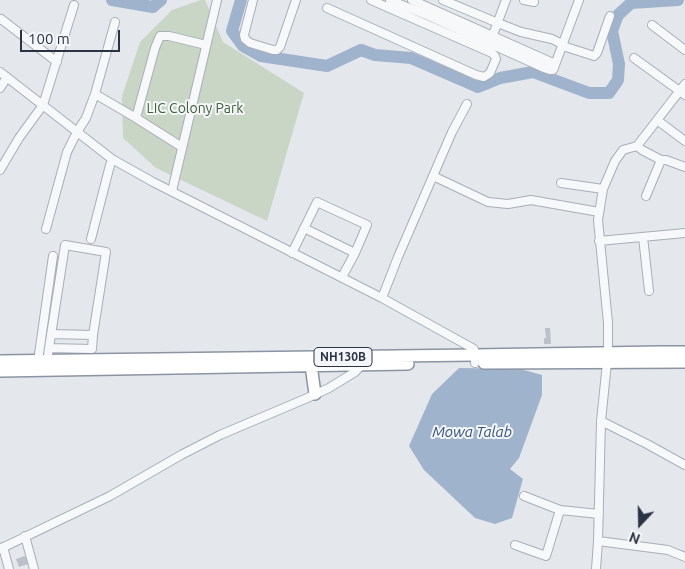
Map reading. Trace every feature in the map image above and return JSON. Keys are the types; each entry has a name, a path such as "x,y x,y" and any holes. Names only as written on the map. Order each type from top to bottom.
{"highway":[{"name":"NH130B","path":"0,361 475,359 608,357 685,352"},
{"name":"NH130B","path":"608,357 685,362"},
{"name":"NH130B","path":"0,371 362,365 475,359"},
{"path":"312,366 315,394"}],"street":[{"path":"172,192 217,0"},
{"path":"253,0 244,35 245,39 250,43 277,50 280,47 296,0"},
{"path":"327,8 476,74 484,77 490,73 496,59 492,53 370,0"},
{"path":"390,0 416,4 550,70 554,68 578,0"},
{"path":"443,0 498,23 526,42 554,65"},
{"path":"492,40 506,0"},
{"path":"524,0 534,2"},
{"path":"412,18 416,4"},
{"path":"0,170 44,105 74,5"},
{"path":"492,40 526,42 552,39 566,47 596,55 610,16"},
{"path":"0,20 57,62"},
{"path":"46,229 67,152 86,118 95,94 115,22"},
{"path":"652,26 685,50"},
{"path":"136,118 160,36 169,36 206,45"},
{"path":"596,569 601,421 608,357 608,323 598,220 603,189 615,161 624,150 637,146 683,90 634,58"},
{"path":"0,72 112,159 172,192 382,298 474,349 475,359"},
{"path":"0,88 7,77"},
{"path":"95,94 182,147"},
{"path":"382,298 452,132 467,104"},
{"path":"658,120 685,141"},
{"path":"637,146 661,160 685,167"},
{"path":"91,239 112,159"},
{"path":"646,196 661,160"},
{"path":"433,176 488,202 508,204 532,200 599,212"},
{"path":"561,183 603,189"},
{"path":"292,253 317,202 367,225 342,277"},
{"path":"304,228 355,253"},
{"path":"599,241 685,233"},
{"path":"643,237 649,291"},
{"path":"43,361 49,348 65,245 106,252 92,349 49,348"},
{"path":"43,361 53,256"},
{"path":"51,334 93,336"},
{"path":"9,569 2,548 110,496 220,435 315,394 355,372 362,365"},
{"path":"601,421 685,465"},
{"path":"524,496 560,510 599,514"},
{"path":"515,545 546,556 560,510"},
{"path":"25,536 34,569"},
{"path":"598,541 668,550 685,557"}],"green space":[{"name":"LIC Colony Park","path":"205,0 223,42 304,93 267,221 156,168 123,138 122,96 140,42 172,10"}],"water":[{"name":"Mowa Talab","path":"459,368 520,369 542,375 542,395 519,458 510,469 523,479 512,518 495,524 475,518 424,470 409,446 432,394"}],"building":[{"path":"545,328 550,328 551,344 544,344 544,338 546,338"},
{"path":"25,556 28,564 19,567 16,559"}],"waterway":[{"path":"112,0 153,7 161,0"},
{"path":"241,0 232,31 243,46 261,56 327,66 361,50 375,55 411,58 478,87 500,78 533,72 589,93 609,93 618,80 619,64 612,31 618,15 631,3 678,0"}]}
